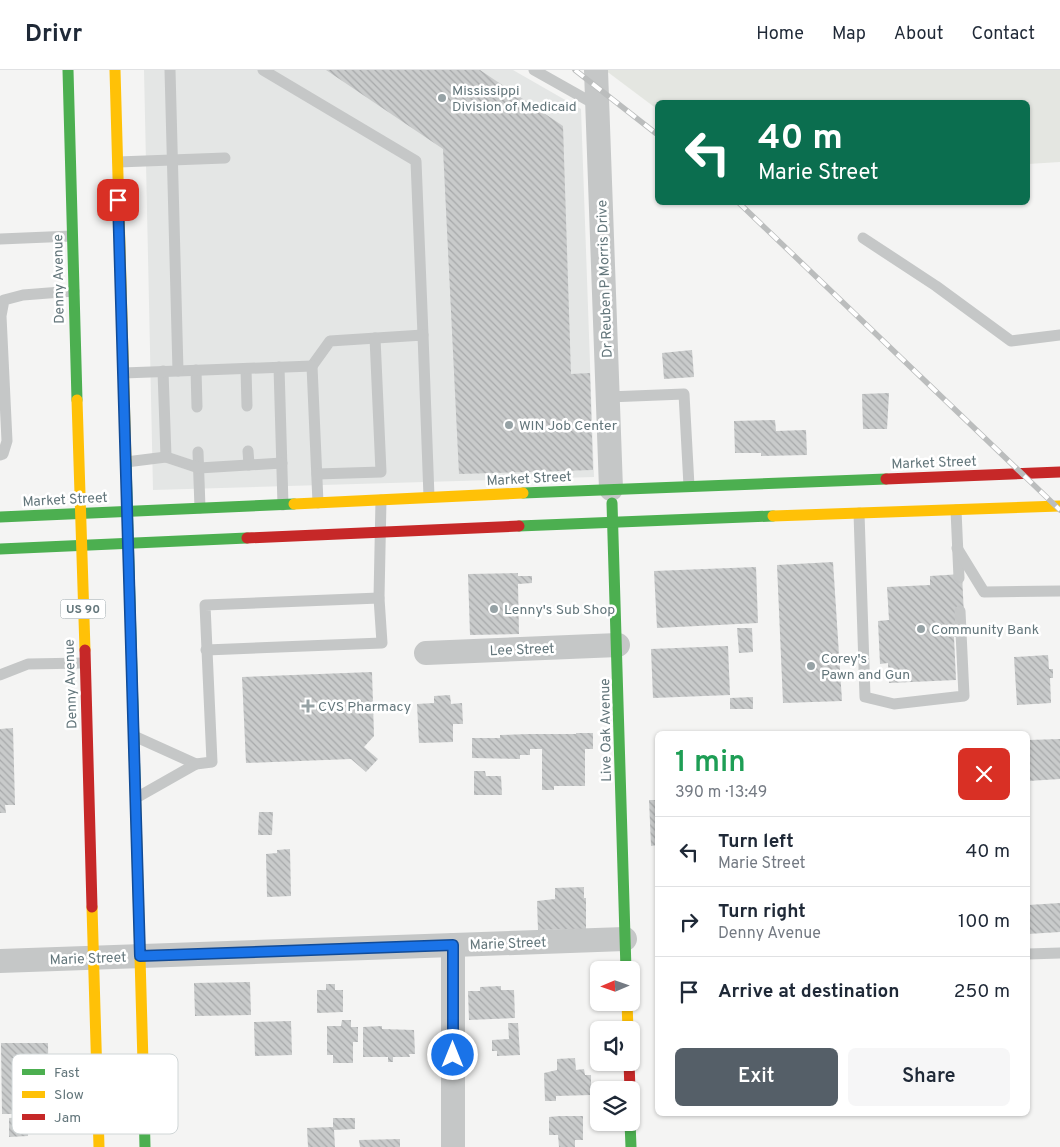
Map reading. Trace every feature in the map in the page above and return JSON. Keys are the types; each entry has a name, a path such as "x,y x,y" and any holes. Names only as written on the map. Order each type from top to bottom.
{"main road":[{"name":"Denny Avenue","path":"68,70 96,1054"},
{"path":"115,70 143,1054"},
{"name":"Market Street","path":"0,517 611,489 1060,472"},
{"name":"Live Oak Avenue","path":"611,489 618,645 626,961"},
{"path":"0,549 612,522 1060,506"},
{"path":"630,1131 631,1147"},
{"name":"Denny Avenue","path":"99,1134 99,1147"},
{"path":"145,1134 145,1147"}],"street":[{"name":"Dr Reuben P Morris Drive","path":"596,70 611,489"},
{"name":"Lee Street","path":"426,653 618,645"},
{"name":"Marie Street","path":"0,961 625,939"},
{"path":"453,945 453,1147"}],"lane":[{"path":"170,70 178,371"},
{"path":"263,70 416,161 429,498"},
{"path":"534,70 598,106"},
{"path":"118,162 225,158"},
{"path":"0,239 72,236"},
{"path":"863,238 936,286 1011,341 1060,335"},
{"path":"0,455 3,454 7,441 1,316 2,300 23,295 74,292"},
{"path":"318,503 312,366 330,341 423,335"},
{"path":"317,474 381,472 375,338"},
{"path":"123,373 312,366"},
{"path":"279,367 283,505"},
{"path":"246,368 247,406"},
{"path":"196,370 197,407"},
{"path":"163,371 166,457"},
{"path":"608,396 684,394 689,486"},
{"path":"248,451 249,464"},
{"path":"198,452 200,508"},
{"path":"125,462 166,457 199,468 282,463"},
{"path":"206,650 382,643 380,598 381,500"},
{"path":"956,510 959,578"},
{"path":"858,513 865,697 894,704 964,696 960,612"},
{"path":"957,548 984,592 1060,591"},
{"path":"135,798 196,764 212,762 205,606 380,598"},
{"path":"0,675 28,664 84,663"},
{"path":"133,736 196,764"},
{"path":"1030,954 1060,953"}],"shaded area":[{"path":"144,70 513,70 581,109 594,477 153,490"},
{"path":"605,70 1060,70 1060,162 1030,164 1030,100 655,100 655,108"}],"building":[{"path":"326,70 480,70 563,126 571,374 590,373 593,470 459,474 443,149"},
{"path":"692,350 694,377 664,379 662,353"},
{"path":"889,393 887,429 863,429 862,394"},
{"path":"775,420 776,431 806,430 807,455 761,456 761,453 735,453 734,421"},
{"name":"Corey's Pawn and Gun","path":"833,562 842,701 783,703 777,565"},
{"path":"756,567 758,623 657,628 654,571"},
{"name":"Lenny's Sub Shop","path":"518,573 518,576 532,576 532,583 518,584 519,634 470,635 468,574"},
{"name":"Community Bank","path":"962,574 965,637 954,637 956,680 889,683 888,663 880,664 878,621 889,620 887,587 930,585 930,576"},
{"path":"737,628 752,628 753,652 739,653"},
{"path":"728,646 730,695 653,698 651,649"},
{"path":"1048,655 1049,669 1053,669 1053,678 1050,678 1051,703 1017,705 1014,657"},
{"name":"CVS Pharmacy","path":"372,672 374,736 364,747 378,759 366,772 351,759 246,763 242,677"},
{"path":"450,695 451,704 462,703 463,724 453,724 453,742 419,743 417,704 434,703 434,696"},
{"path":"753,697 753,709 730,709 730,698"},
{"path":"13,728 15,805 5,805 6,813 0,813 0,729"},
{"path":"593,733 593,749 585,749 585,786 554,786 554,790 542,790 542,749 530,749 530,755 520,755 520,759 472,758 472,738 500,738 500,735"},
{"path":"1060,739 1060,779 1030,781 1030,740"},
{"path":"474,771 485,771 486,776 501,776 502,795 474,795"},
{"path":"649,800 655,800 655,845 651,846"},
{"path":"259,812 273,812 272,835 258,835"},
{"path":"290,849 291,896 267,897 266,854 277,853 277,850"},
{"path":"584,887 586,929 538,930 537,901 555,899 555,888"},
{"path":"1060,903 1060,932 1030,934 1030,905"},
{"path":"250,982 251,1015 195,1016 194,983"},
{"path":"326,984 335,984 335,990 343,990 343,1012 317,1013 317,990 326,990"},
{"path":"501,986 501,990 514,990 515,1018 469,1020 468,991 480,991 480,987"},
{"path":"342,1020 351,1020 351,1027 358,1027 358,1042 353,1042 353,1063 333,1063 333,1055 327,1055 327,1026 341,1026"},
{"path":"291,1021 292,1055 255,1056 254,1022"},
{"path":"508,1023 518,1023 520,1055 497,1056 497,1051 492,1051 492,1040 509,1039"},
{"path":"382,1026 382,1029 414,1030 415,1054 409,1054 410,1057 393,1057 393,1062 388,1062 388,1057 363,1057 363,1027"},
{"path":"1,1043 48,1043 48,1054 12,1054 12,1114 2,1114"},
{"path":"575,1058 576,1070 584,1069 585,1075 591,1075 590,1095 556,1096 556,1101 545,1101 544,1073 557,1070 557,1059"},
{"path":"583,1116 583,1140 575,1140 575,1147 559,1147 558,1135 549,1135 549,1117"},
{"path":"9,1118 12,1118 12,1134 28,1134 28,1136 9,1137"},
{"path":"333,1118 355,1118 355,1129 334,1130 335,1147 308,1147 307,1128 333,1127"},
{"path":"400,1139 400,1147 360,1147 359,1140"}],"railway":[{"path":"575,70 655,133"},
{"path":"741,205 1060,510"}],"traffic: fast":[{"path":"68,70 77,400"},
{"path":"126,461 135,780"},
{"path":"523,493 886,479"},
{"path":"612,503 626,961"},
{"path":"0,517 294,504"},
{"path":"519,526 773,516"},
{"path":"0,549 247,538"},
{"path":"630,1131 631,1147"},
{"path":"145,1134 145,1147"}],"traffic: slow":[{"path":"115,70 126,461"},
{"path":"77,400 85,650"},
{"path":"294,504 523,493"},
{"path":"773,516 1060,506"},
{"path":"135,780 143,1054"},
{"path":"92,907 96,1054"},
{"path":"627,1011 628,1021"},
{"path":"99,1134 99,1147"}],"traffic: jam":[{"path":"886,479 1060,472"},
{"path":"247,538 519,526"},
{"path":"85,650 92,907"},
{"path":"629,1071 630,1081"}],"place":[{"name":"Mississippi Division of Medicaid","path":"442,98"},
{"name":"WIN Job Center","path":"509,425"},
{"name":"Lenny's Sub Shop","path":"494,609"},
{"name":"Community Bank","path":"921,629"},
{"name":"Corey's Pawn and Gun","path":"811,666"},
{"name":"CVS Pharmacy","path":"308,706"}],"route":[{"path":"118,200 140,956 453,945 453,1055"}]}
